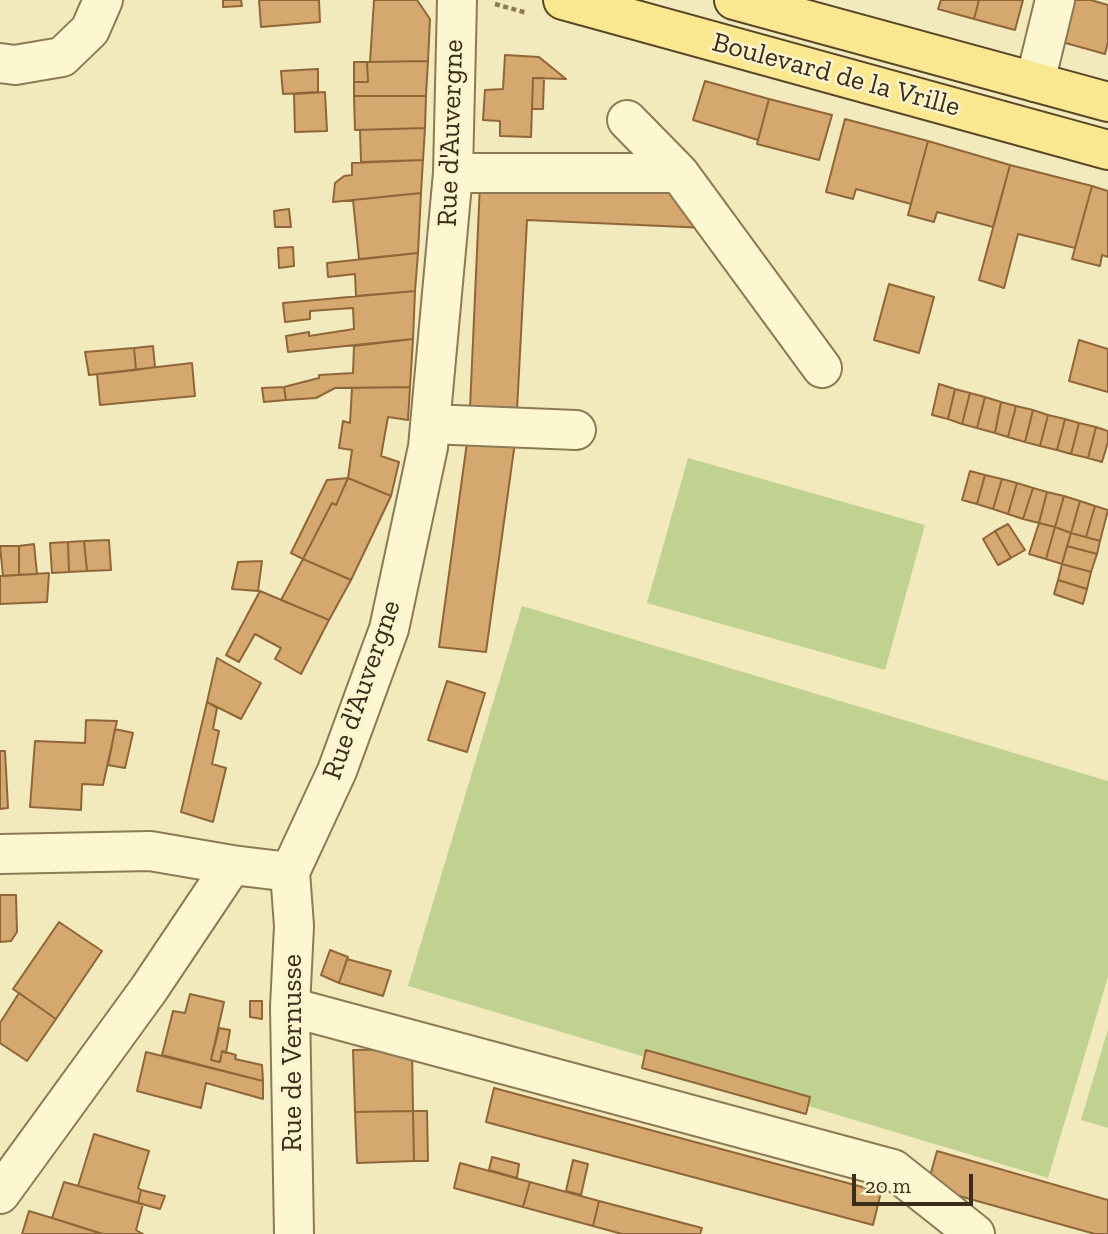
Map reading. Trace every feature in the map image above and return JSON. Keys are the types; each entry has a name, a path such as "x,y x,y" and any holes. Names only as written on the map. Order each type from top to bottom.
{"main road":[{"name":"Boulevard de la Vrille","path":"563,0 1108,150"},
{"name":"Boulevard de la Vrille","path":"734,0 1108,102"}],"street":[{"path":"0,63 15,65 62,57 90,30 103,0"},
{"name":"Rue d'Auvergne","path":"290,872 337,771 389,629 428,447 453,173 457,0"},
{"path":"1035,82 1055,0"},
{"path":"627,120 679,173 822,368"},
{"path":"453,173 679,173"},
{"path":"430,424 576,430"},
{"path":"0,854 150,851 290,872"},
{"path":"0,1194 149,989 232,865"},
{"name":"Rue de Vernusse","path":"290,872 294,926 290,1007 294,1234"},
{"path":"290,1007 894,1170 975,1234"}],"green space":[{"path":"688,458 925,525 885,670 647,603"},
{"path":"522,606 1108,781 1108,977 1048,1178 408,986"},
{"path":"1108,1029 1108,1128 1081,1120"}],"building":[{"path":"223,0 241,0 242,6 223,7"},
{"path":"259,0 319,0 320,22 261,27"},
{"path":"374,0 417,0 430,19 428,61 370,62"},
{"path":"941,0 979,0 974,19 938,9"},
{"path":"979,0 1023,0 1015,30 974,19"},
{"path":"1074,0 1091,0 1108,5 1108,42 1105,54 1062,42"},
{"path":"505,55 539,57 566,79 533,78 531,137 500,136 500,121 483,120 485,90 503,89"},
{"path":"428,61 426,96 354,96 354,82 368,82 367,62"},
{"path":"354,62 367,62 368,82 354,82"},
{"path":"318,69 318,92 283,94 281,71"},
{"path":"533,78 544,78 543,109 532,109"},
{"path":"705,81 769,99 758,140 693,120"},
{"path":"325,92 327,131 295,132 294,94"},
{"path":"354,96 426,96 425,128 355,130"},
{"path":"769,99 832,115 819,160 757,144"},
{"path":"845,119 928,141 911,204 856,189 853,199 826,192"},
{"path":"425,128 423,160 361,162 360,130"},
{"path":"928,141 1010,165 993,227 937,212 934,222 908,215"},
{"path":"423,160 421,193 333,202 335,183 344,176 352,175 352,163"},
{"path":"1010,165 1092,186 1075,248 1018,234 1004,288 979,280"},
{"path":"480,184 678,192 707,228 527,220 517,410 470,408"},
{"path":"1092,186 1108,191 1108,257 1102,255 1100,266 1072,259"},
{"path":"421,193 418,253 359,259 353,200"},
{"path":"289,209 291,227 275,227 274,211"},
{"path":"293,247 294,266 279,268 278,248"},
{"path":"418,253 415,291 356,296 355,274 328,277 327,263"},
{"path":"889,284 934,297 919,353 874,340"},
{"path":"415,291 413,339 288,352 286,336 309,332 309,336 354,329 353,308 310,311 310,319 285,322 283,303"},
{"path":"413,339 410,387 335,388 316,398 286,400 284,387 319,378 319,375 353,373 354,346"},
{"path":"1079,340 1108,349 1108,392 1069,381"},
{"path":"153,346 155,367 136,370 134,348"},
{"path":"134,348 136,370 89,375 85,352"},
{"path":"192,363 195,396 100,405 97,374"},
{"path":"939,384 955,389 948,419 932,415"},
{"path":"284,387 286,400 264,402 262,388"},
{"path":"410,387 408,420 388,417 381,456 399,462 391,496 348,478 352,450 339,448 343,421 350,423 352,388"},
{"path":"955,389 970,393 962,424 948,419"},
{"path":"970,393 985,397 977,428 962,424"},
{"path":"985,397 1001,402 995,433 977,428"},
{"path":"1001,402 1016,406 1008,437 995,433"},
{"path":"1016,406 1033,410 1025,442 1008,437"},
{"path":"1033,410 1048,415 1040,446 1025,442"},
{"path":"1048,415 1065,419 1057,450 1040,446"},
{"path":"1065,419 1079,423 1071,454 1057,450"},
{"path":"1079,423 1096,427 1088,458 1071,454"},
{"path":"1096,427 1108,431 1102,462 1088,458"},
{"path":"468,435 515,442 486,652 439,647"},
{"path":"970,471 985,475 977,504 962,500"},
{"path":"985,475 1002,479 993,509 977,504"},
{"path":"348,478 336,505 332,503 303,559 291,553 327,480"},
{"path":"348,478 391,496 351,580 303,559 332,503 336,505"},
{"path":"1002,479 1017,483 1008,514 993,509"},
{"path":"1017,483 1033,488 1023,519 1008,514"},
{"path":"1033,488 1047,492 1039,523 1023,519"},
{"path":"1047,492 1064,496 1055,527 1039,523"},
{"path":"1064,496 1080,501 1071,533 1055,527"},
{"path":"1080,501 1095,506 1086,537 1071,533"},
{"path":"1095,506 1108,510 1100,541 1086,537"},
{"path":"1039,523 1055,527 1046,559 1029,554"},
{"path":"1008,524 1025,550 1011,558 995,531"},
{"path":"1055,527 1071,533 1062,564 1046,559"},
{"path":"995,531 1011,558 998,565 983,539"},
{"path":"1071,533 1100,541 1097,554 1067,546"},
{"path":"109,540 111,570 87,571 84,541"},
{"path":"84,541 87,571 69,572 68,542"},
{"path":"68,542 69,572 52,573 50,543"},
{"path":"34,544 37,574 19,575 19,546"},
{"path":"0,546 19,546 19,575 3,576"},
{"path":"1067,546 1097,554 1091,572 1062,564"},
{"path":"303,559 351,580 329,620 281,600"},
{"path":"262,561 258,591 232,589 238,562"},
{"path":"1062,564 1091,572 1087,589 1058,580"},
{"path":"49,573 47,602 0,604 0,576"},
{"path":"1058,580 1087,589 1083,604 1054,594"},
{"path":"260,591 329,620 301,674 275,659 281,648 255,634 239,662 226,655"},
{"path":"217,658 261,683 241,719 207,702"},
{"path":"447,681 485,693 467,752 428,740"},
{"path":"207,702 217,708 213,729 219,731 212,764 226,768 213,822 181,812"},
{"path":"86,720 117,721 103,785 82,784 81,810 30,807 35,741 85,743"},
{"path":"115,729 133,733 125,768 108,765"},
{"path":"0,751 5,751 8,808 0,809"},
{"path":"0,895 16,895 17,932 11,941 0,942"},
{"path":"59,922 102,951 56,1019 13,989"},
{"path":"330,950 348,957 339,983 321,975"},
{"path":"347,959 391,971 383,996 339,983"},
{"path":"19,993 56,1019 27,1061 0,1043 0,1023"},
{"path":"190,994 224,1002 211,1060 220,1062 222,1051 236,1055 235,1059 262,1065 263,1081 162,1055 173,1011 185,1013"},
{"path":"250,1001 262,1001 262,1019 250,1017"},
{"path":"219,1028 230,1030 226,1053 222,1051 220,1062 211,1060"},
{"path":"412,1049 413,1111 355,1112 353,1050"},
{"path":"646,1050 810,1097 806,1114 642,1068"},
{"path":"146,1052 263,1081 263,1099 206,1083 201,1108 137,1091"},
{"path":"494,1088 881,1192 873,1225 486,1122"},
{"path":"413,1111 414,1161 357,1163 355,1112"},
{"path":"413,1111 427,1111 428,1161 414,1161"},
{"path":"94,1134 149,1151 138,1188 141,1190 138,1203 78,1186"},
{"path":"937,1151 1108,1200 1108,1234 1095,1234 927,1187"},
{"path":"492,1157 519,1164 517,1178 489,1170"},
{"path":"573,1160 588,1164 581,1195 566,1191"},
{"path":"460,1163 530,1182 523,1207 454,1188"},
{"path":"64,1182 143,1204 136,1230 143,1234 103,1234 52,1218"},
{"path":"530,1182 599,1201 593,1226 523,1207"},
{"path":"141,1190 165,1196 160,1209 138,1203"},
{"path":"599,1201 702,1228 700,1234 622,1234 593,1226"},
{"path":"29,1211 52,1218 102,1234 22,1234"}]}
